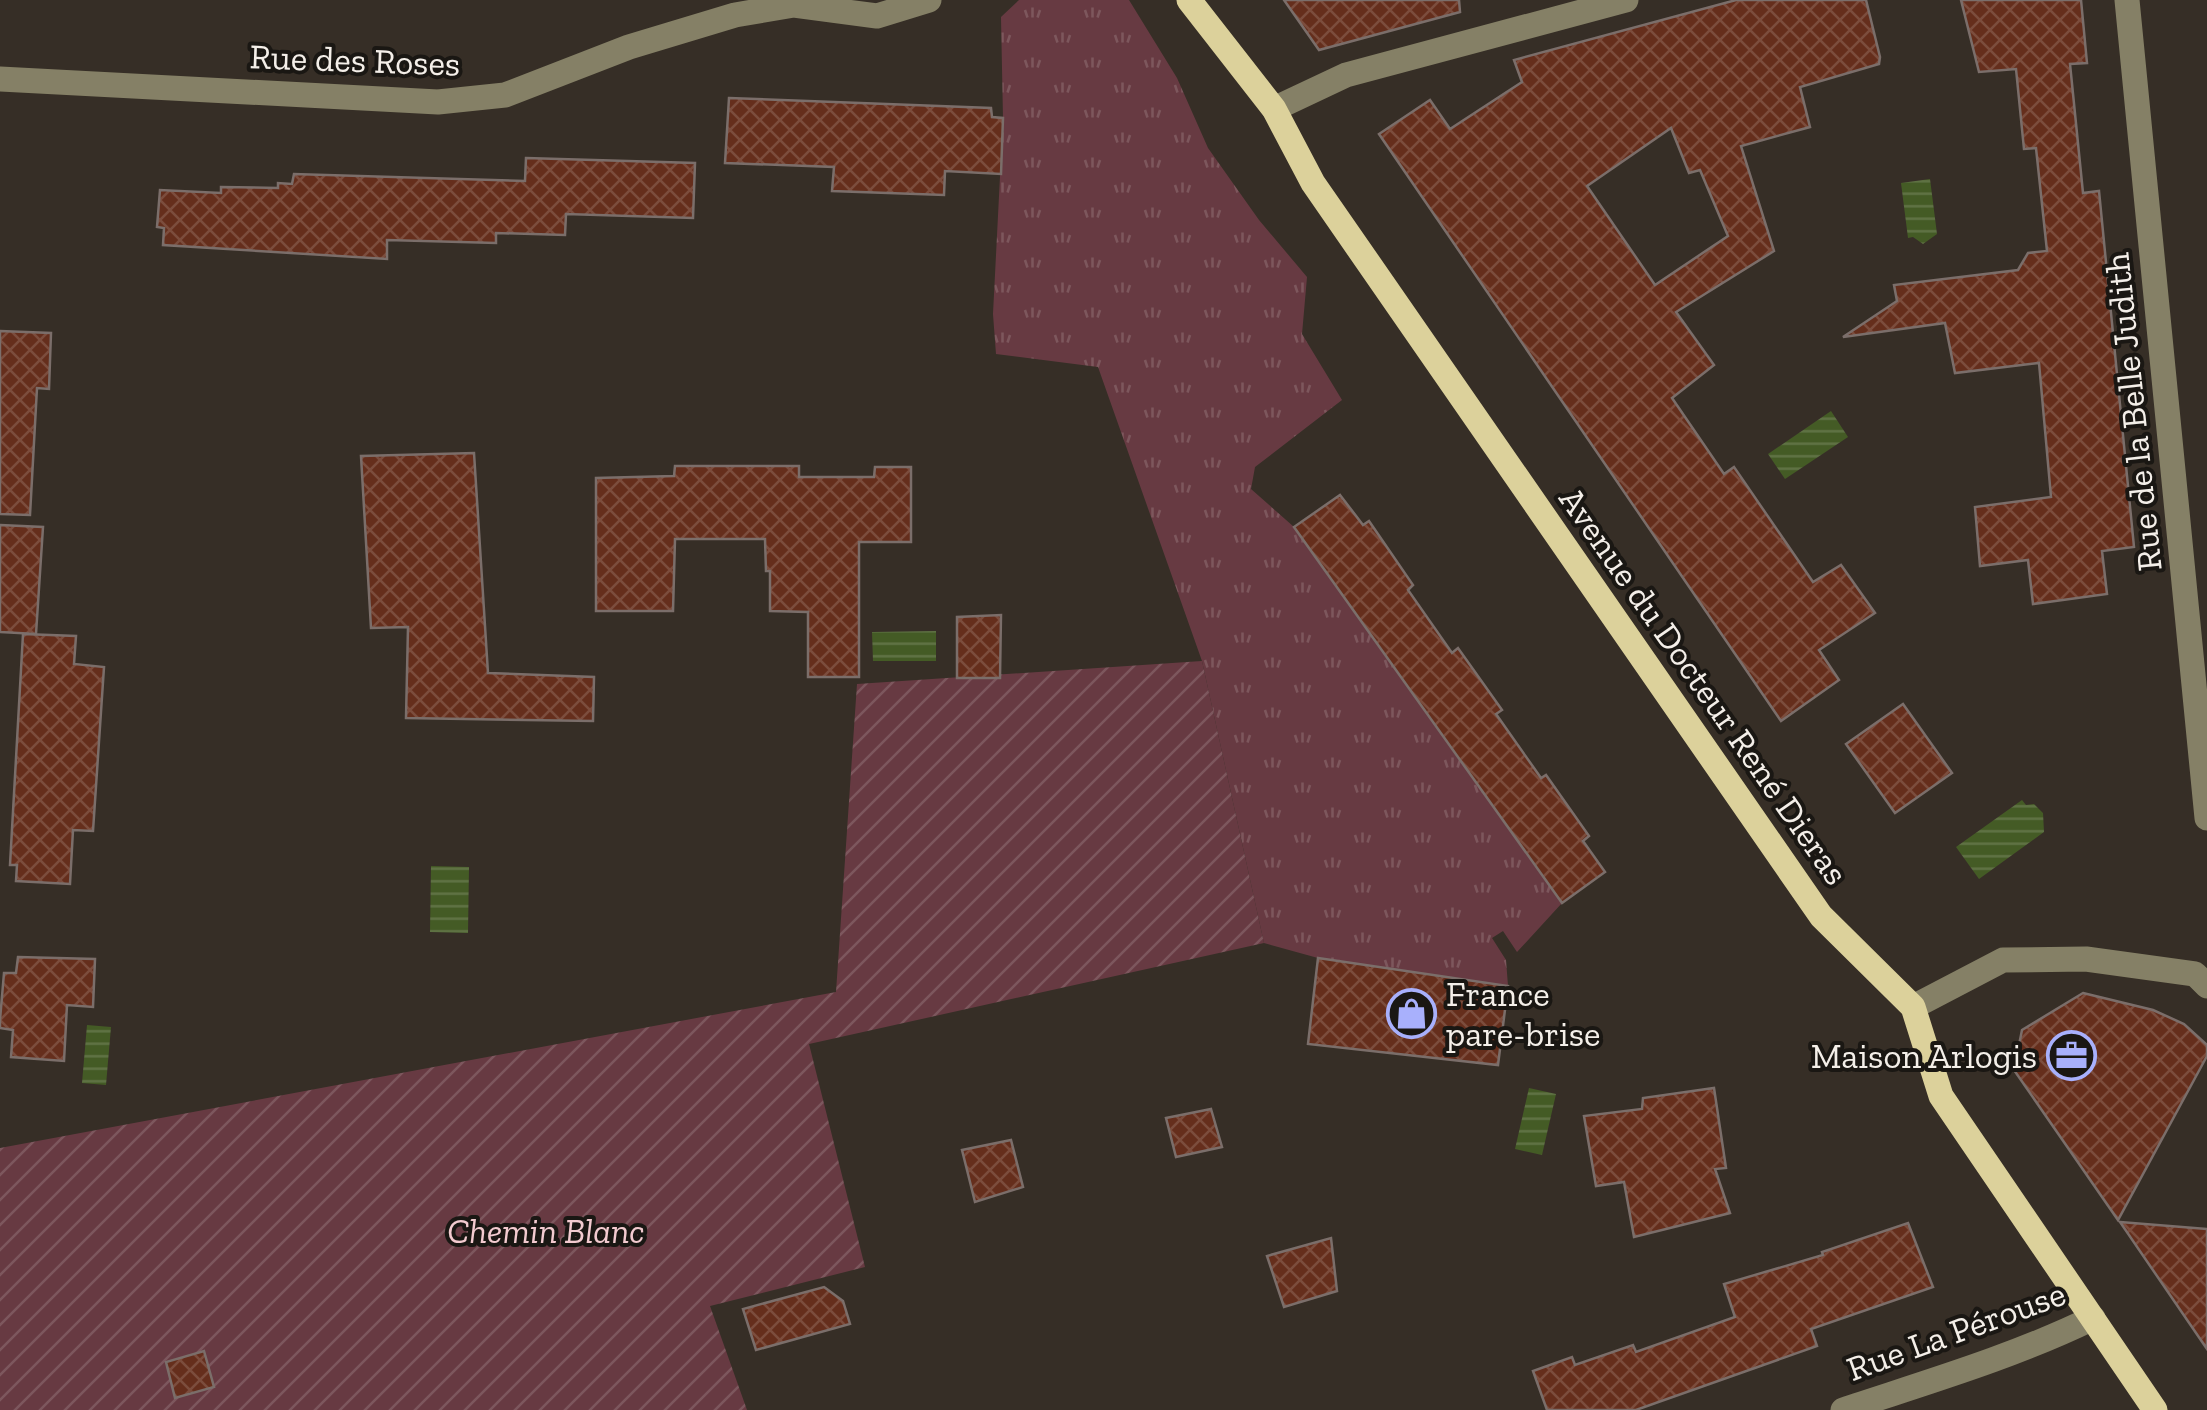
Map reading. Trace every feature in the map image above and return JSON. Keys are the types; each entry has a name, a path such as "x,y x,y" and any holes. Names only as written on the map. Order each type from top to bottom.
{"main road":[{"name":"Avenue du Docteur René Dieras","path":"1189,0 1274,109 1313,183 1820,916 1913,1007 1941,1096 2154,1410"}],"street":[{"name":"Rue des Roses","path":"0,79 438,102 505,95 630,48 735,15 794,5 877,16 930,0"},
{"path":"1274,109 1346,75 1626,0"},
{"name":"Rue de la Belle Judith","path":"2127,0 2207,818"},
{"path":"1913,1007 2003,960 2086,959 2203,972"},
{"name":"Rue La Pérouse","path":"1843,1410 1960,1371 2093,1318"}],"green space":[{"path":"1019,0 1129,0 1177,78 1208,148 1259,220 1307,277 1302,334 1342,400 1255,467 1251,489 1294,527 1562,903 1517,952 1503,931 1492,938 1506,960 1508,986 1318,958 1264,943 1202,661 1098,367 996,354 993,314 1003,118 1001,17"},
{"name":"Chemin Blanc","path":"1202,661 1264,943 809,1044 865,1267 710,1306 747,1410 0,1410 0,1148 836,992 857,684"}],"shaded area":[{"path":"1930,179 1937,234 1923,244 1908,238 1901,183"},
{"path":"1831,411 1848,437 1785,479 1768,454"},
{"path":"936,631 936,661 873,661 872,632"},
{"path":"2022,800 2043,813 2044,832 1979,879 1956,847"},
{"path":"431,866 469,867 468,933 430,932"},
{"path":"87,1025 111,1027 106,1085 82,1083"},
{"path":"1529,1088 1556,1094 1542,1155 1515,1149"}],"building":[{"path":"1284,0 1459,0 1460,12 1319,50"},
{"path":"1736,0 1866,0 1879,64 1800,87 1810,127 1741,146 1774,251 1676,312 1714,365 1672,398 1724,474 1734,467 1813,582 1841,565 1875,613 1819,650 1839,680 1781,721 1379,134 1430,100 1450,129 1522,82 1514,60","holes":["1671,128 1689,173 1700,170 1728,236 1655,285 1587,186"]},
{"path":"1961,0 2081,0 2087,63 2070,64 2083,193 2099,191 2134,547 2102,551 2107,594 2033,604 2028,560 1980,566 1975,507 2051,497 2039,363 1955,373 1945,323 1843,337 1897,301 1894,285 2018,270 2028,253 2047,251 2036,148 2024,149 2016,69 1979,72"},
{"path":"729,98 991,108 992,117 1003,118 1001,174 945,171 944,195 832,191 834,167 725,163"},
{"path":"526,158 695,163 693,218 566,214 565,235 496,233 496,243 387,240 387,259 163,245 164,228 157,227 160,190 221,193 221,187 278,188 278,183 292,184 294,174 525,181"},
{"path":"0,331 51,333 49,389 37,388 30,515 0,514"},
{"path":"474,453 488,673 594,677 593,721 406,718 408,627 371,628 361,456"},
{"path":"675,466 799,466 799,477 874,477 875,467 911,467 911,542 859,542 859,677 808,677 808,612 770,611 765,539 675,539 673,611 596,611 596,478 674,476"},
{"path":"1340,495 1363,525 1369,521 1413,585 1408,590 1452,653 1458,648 1502,710 1496,714 1541,778 1546,775 1589,836 1583,841 1605,872 1562,903 1294,527"},
{"path":"0,525 43,527 36,634 0,632"},
{"path":"1001,615 1000,678 957,678 957,617"},
{"path":"23,634 76,636 74,664 104,667 93,831 73,830 70,884 16,881 17,865 10,865"},
{"path":"1903,704 1952,773 1895,813 1846,744"},
{"path":"18,957 95,959 93,1007 67,1005 64,1061 11,1057 13,1030 0,1028 0,1020 4,973 16,973"},
{"path":"1318,958 1508,986 1498,1065 1308,1044"},
{"path":"2083,993 2153,1010 2184,1024 2207,1045 2207,1056 2118,1220 2014,1070 2022,1030"},
{"path":"1714,1088 1726,1168 1715,1169 1730,1213 1634,1237 1624,1182 1596,1186 1584,1116 1642,1109 1643,1098"},
{"path":"1211,1109 1222,1147 1176,1157 1166,1118"},
{"path":"1011,1140 1023,1187 975,1202 962,1150"},
{"path":"2120,1222 2207,1229 2207,1349"},
{"path":"1908,1223 1933,1287 1811,1329 1817,1346 1636,1410 1547,1410 1533,1371 1572,1357 1575,1365 1633,1345 1636,1352 1735,1317 1724,1284 1823,1255 1822,1252"},
{"path":"1331,1238 1337,1291 1284,1307 1267,1256"},
{"path":"824,1287 843,1301 850,1324 756,1350 743,1309"},
{"path":"204,1351 214,1387 175,1398 166,1362"}],"place":[{"name":"France pare-brise","path":"1411,1014"},
{"name":"Maison Arlogis","path":"2072,1056"}]}
